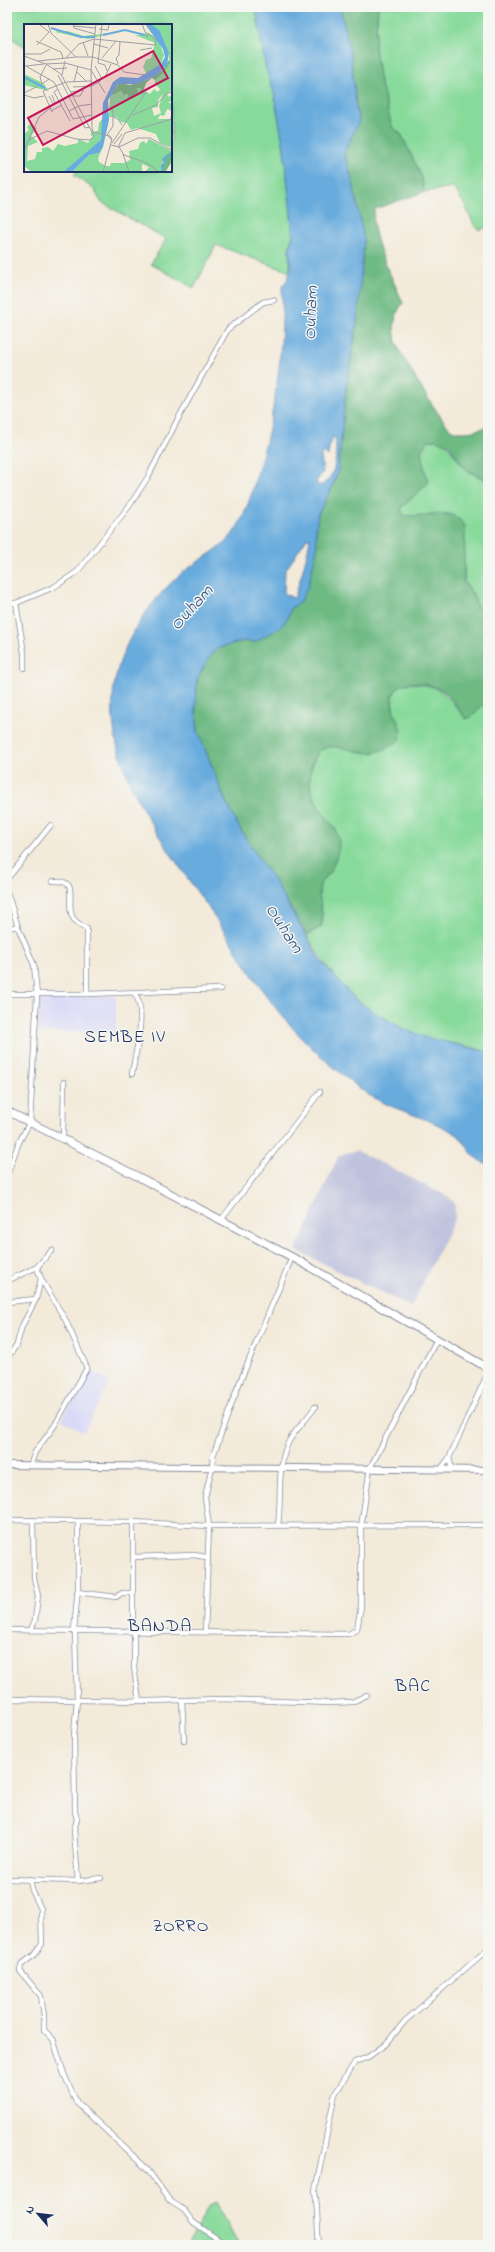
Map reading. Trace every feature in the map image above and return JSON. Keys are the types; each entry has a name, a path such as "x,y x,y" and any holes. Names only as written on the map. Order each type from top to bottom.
{"main road":[{"path":"7,1111 63,1138 292,1257 488,1368"}],"street":[{"path":"7,603 16,603 54,587 77,572 130,505 148,477 179,417 228,329 263,302 274,300"},
{"path":"16,603 24,653 24,668"},
{"path":"7,879 51,825"},
{"path":"54,881 63,881 68,884 71,890 70,907 73,918 87,929 87,994"},
{"path":"7,892 18,927 34,965 37,995 30,1122 19,1142 7,1175"},
{"path":"7,927 18,927"},
{"path":"7,994 37,995 134,993 221,989"},
{"path":"132,1074 140,1027 139,997 134,993"},
{"path":"63,1138 64,1082"},
{"path":"221,1220 320,1092"},
{"path":"7,1281 37,1267 52,1250"},
{"path":"205,1632 206,1557 209,1526 205,1496 216,1443 292,1257"},
{"path":"30,1466 35,1452 55,1425 87,1368 65,1319 41,1279 37,1267"},
{"path":"7,1360 17,1344 22,1326 36,1299 41,1279"},
{"path":"7,1302 19,1302 36,1299"},
{"path":"7,1630 133,1630 349,1634 357,1629 361,1606 361,1527 370,1468 437,1339"},
{"path":"441,1469 449,1458 488,1372"},
{"path":"278,1525 280,1468 288,1443 300,1424 307,1420 315,1407"},
{"path":"449,1458 452,1469"},
{"path":"7,1465 488,1470"},
{"path":"7,1520 133,1522 209,1526 278,1525 361,1527 488,1525"},
{"path":"31,1630 35,1620 38,1596 34,1578 33,1520"},
{"path":"78,1521 77,1592 74,1630 77,1700 74,1734 75,1812 77,1819 74,1830 78,1881"},
{"path":"133,1522 134,1667 139,1701"},
{"path":"134,1557 206,1557"},
{"path":"77,1592 116,1597 122,1593 133,1593"},
{"path":"7,1699 139,1701 222,1698 330,1703 352,1702 367,1694"},
{"path":"182,1700 184,1741"},
{"path":"7,1879 78,1881 101,1878"},
{"path":"30,1879 32,1890 41,1909 42,1944 34,1955 21,1965 20,1971 41,1996 44,2016 44,2030 53,2039 64,2074 77,2103 147,2169 170,2201 184,2210 194,2222 226,2245"},
{"path":"319,2245 316,2216 318,2207 315,2191 335,2094 355,2062 368,2058 386,2044 405,2021 488,1949"}],"shaded area":[{"path":"116,996 116,1032 39,1032 38,997"},
{"path":"357,1151 449,1197 455,1204 455,1218 411,1307 296,1250 338,1157 345,1153"},
{"path":"88,1370 110,1381 84,1432 62,1420"}],"green space":[{"path":"7,7 256,7 265,66 274,93 284,149 293,235 289,249 290,272 216,245 194,288 151,264 166,239 101,202 94,189 74,175 76,172 172,172 172,24 24,24 24,46 7,35"},
{"path":"340,7 378,7 375,47 379,77 392,127 401,134 421,175 424,192 375,209 374,219 378,243 403,303 395,321 396,341 398,348 421,388 440,416 452,430 466,432 488,427 488,481 465,469 449,445 436,440 429,440 423,446 421,453 428,483 401,508 403,515 409,516 439,514 452,515 459,519 465,526 464,582 473,594 478,609 488,622 488,703 466,719 452,700 443,691 430,685 413,683 406,684 399,687 394,692 392,699 393,709 401,732 399,740 393,745 382,750 366,753 338,747 329,747 321,750 315,756 311,768 310,782 312,794 338,836 339,848 332,867 320,885 319,896 322,916 321,927 307,935 275,882 241,831 225,800 198,731 196,712 197,679 200,671 212,653 219,648 243,641 255,642 288,617 291,608 300,602 317,548 316,528 318,514 332,488 338,471 346,388 357,322 353,183 344,153 359,121 356,108 351,55"},
{"path":"378,7 488,7 488,227 479,230 474,225 465,205 453,187 424,192 421,175 401,134 392,127 379,77 375,47"},
{"path":"429,440 436,440 447,445 468,471 488,481 488,622 478,609 473,594 464,582 465,526 449,514 403,515 401,508 428,483 423,461 423,450"},
{"path":"405,683 427,685 435,688 447,696 466,719 488,703 488,1052 426,1038 389,1022 372,1011 342,984 329,969 307,935 321,927 323,920 319,899 320,883 330,873 336,830 324,815 314,798 311,789 310,780 314,761 320,751 334,746 348,747 374,753 400,730 395,717 393,698 399,687"},
{"path":"216,2202 239,2245 188,2245 209,2205"}],"water":[{"name":"Ouham","path":"256,7 340,7 351,55 356,108 359,121 344,153 353,183 364,240 357,322 346,388 338,471 332,488 318,514 316,528 317,548 308,587 300,602 291,608 288,617 281,627 255,642 243,641 235,643 219,648 212,653 197,679 196,712 198,731 225,800 241,831 275,882 320,960 354,998 377,1014 404,1029 425,1037 488,1052 488,1164 477,1158 453,1132 442,1126 380,1101 359,1088 323,1058 290,1025 258,984 212,913 156,832 139,802 125,772 116,740 112,708 116,676 131,636 138,624 165,589 182,573 218,548 236,530 249,502 268,433 280,360 282,286 287,280 291,268 289,249 293,235 284,149 274,93 265,66","holes":["334,437 336,437 335,465 330,477 320,486 316,482 323,472 321,455 324,452 328,456 330,443","307,538 310,538 304,567 295,596 293,598 284,593 285,571"]}],"district":[{"name":"SEMBE IV","path":"125,1036"},
{"name":"BANDA","path":"160,1625"},
{"name":"BAC","path":"413,1685"},
{"name":"ZORRO","path":"181,1925"}]}
